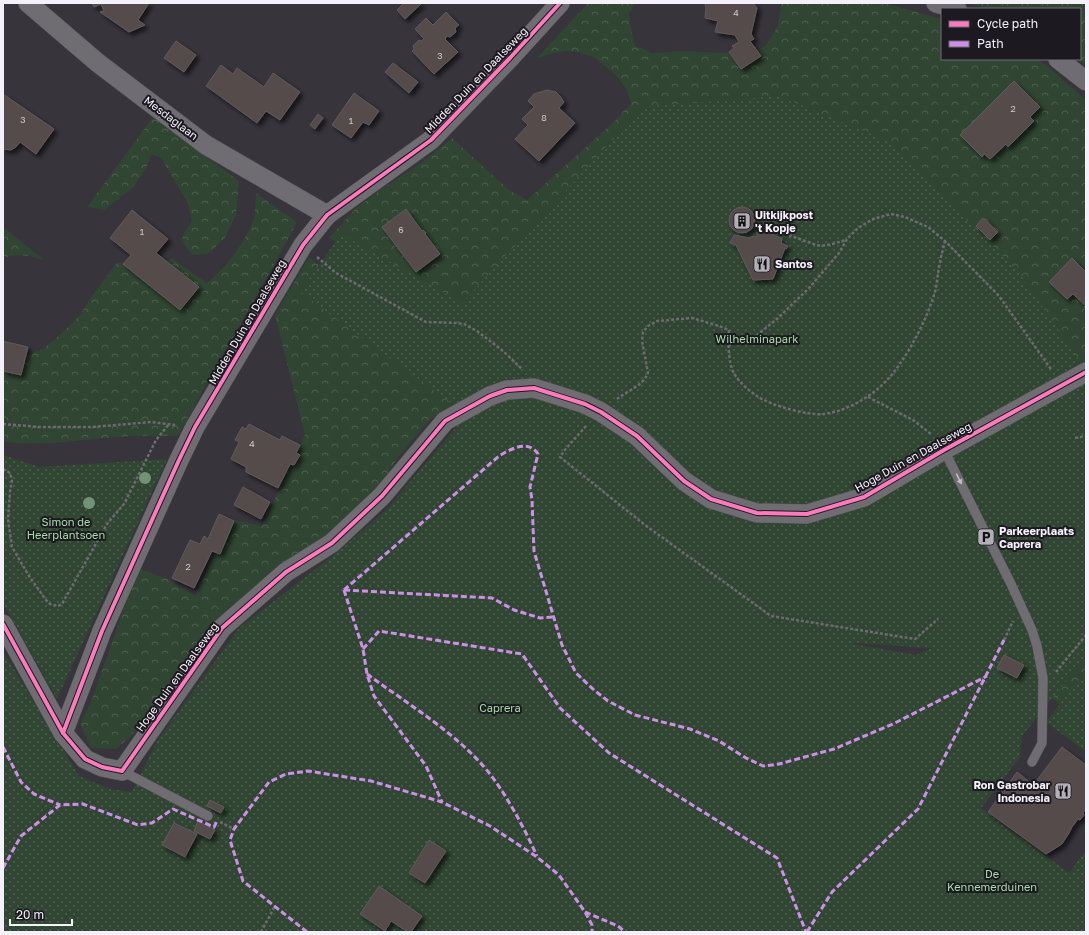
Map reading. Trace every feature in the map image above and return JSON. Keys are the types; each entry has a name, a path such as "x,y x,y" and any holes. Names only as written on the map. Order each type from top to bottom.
{"street":[{"name":"Mesdaglaan","path":"28,3 98,63 206,145 327,214"},
{"name":"Midden Duin en Daalseweg","path":"63,733 102,631 195,427 303,245 327,214 430,140 510,58 560,3"},
{"path":"936,3 954,8"},
{"path":"1059,60 1086,81"},
{"name":"Hoge Duin en Daalseweg","path":"122,771 222,628 286,572 332,543 382,496 445,421 490,396 507,390 534,388 585,404 601,412 637,436 684,481 711,499 757,513 807,514 864,497 939,444 1086,372"},
{"path":"3,624 63,733 85,759 102,767 122,771"}],"lane":[{"path":"939,444 974,508 1032,630 1037,646 1043,678 1042,743 1032,762"},
{"path":"122,771 208,816"}],"path":[{"path":"728,344 756,336 778,318 810,287 858,228 873,219 891,214 905,217 928,227 945,241 999,296 1061,385"},
{"path":"756,223 816,245 822,246 847,240"},
{"path":"624,394 643,382 648,373 642,341 643,332 648,326 657,321 692,318 729,330 728,344 734,374 758,397 770,403 811,414 824,414 843,408 868,397 888,379 906,355 925,318 935,294 945,241"},
{"path":"336,273 426,322 460,323 477,331 520,366 534,388"},
{"path":"868,397 913,420 939,444"},
{"path":"3,424 40,427 92,427 151,422 195,427"},
{"path":"3,469 10,473 12,481 8,519 12,546 29,576 46,600 50,604 58,606 62,604 107,524 124,504 156,440 169,424"},
{"path":"587,426 560,457 645,525 771,616 915,639 938,619"},
{"path":"1075,438 1086,436"},
{"path":"1043,678 1058,671 1086,635"},
{"path":"217,821 234,829"},
{"path":"261,932 275,906"}],"green space":[{"name":"Wilhelminapark","path":"588,3 635,3 629,14 634,45 652,53 683,51 723,53 738,51 746,59 766,45 778,26 781,3 884,3 941,19 941,60 1038,60 1045,64 1086,100 1086,363 1063,375 628,370 405,281 329,238 355,209 418,165 452,138 509,190 527,200 615,121 631,103 627,90 616,75 595,58 578,52 564,51 537,58"},
{"path":"967,3 1086,3 1086,66 1080,60 1081,8 983,8"},
{"path":"779,96 890,142 1020,274 1086,370 1086,656 1022,736 1020,757 981,808 1069,873 1086,850 1086,932 3,932 3,651 79,776 110,789 132,792 157,741 239,628 339,551 386,510 464,418 469,416 300,292 341,234 462,303 643,107","holes":["854,643 931,648 916,655"]},
{"path":"153,117 239,181 236,215 225,238 208,254 193,255 186,246 183,235 192,222 188,203 161,158 152,154 147,166 134,187 104,210 87,207"},
{"path":"256,193 297,222 178,436 126,436 31,444 3,441 3,365 43,349 63,332 80,315 91,297 117,263 126,262 156,281 171,258 207,283 235,254 251,227 255,212"},
{"path":"3,227 44,260 18,255 3,259"},
{"path":"309,257 474,392 431,419 399,456 368,503 327,535 261,582 199,642 160,700 130,737 116,749 91,748 80,724 91,702 124,608 141,569 167,579 195,596 231,519 262,526 305,435 275,315"},
{"name":"Simon de Heerplantsoen","path":"3,455 39,467 167,459 57,699 3,603"},
{"path":"1086,638 1086,707 1077,717 1052,698"},
{"path":"1086,670 1086,752 1046,722"}],"building":[{"path":"92,3 149,3 138,20 145,25 129,32 100,12 104,11 101,4 94,7"},
{"path":"404,3 422,3 405,19 397,10"},
{"path":"705,3 753,3 757,8 751,34 754,39 750,41 761,56 741,69 729,52 734,48 732,46 739,42 735,35 715,32 718,21 705,18"},
{"path":"446,12 459,25 455,28 456,32 450,37 447,36 445,39 458,52 434,74 412,51 414,49 413,46 419,40 421,41 424,39 415,29 426,18 433,25"},
{"path":"176,41 196,55 184,72 164,58"},
{"path":"393,63 418,82 409,93 385,72"},
{"path":"221,65 233,74 237,68 264,87 273,73 300,92 280,120 266,111 257,123 206,86"},
{"path":"1014,81 1040,107 1030,117 1034,121 1008,147 1006,144 990,159 984,154 982,157 960,135"},
{"path":"547,90 556,92 560,96 564,102 559,108 575,123 539,161 515,139 528,125 522,119 534,107 528,101 534,94"},
{"path":"354,93 379,111 369,125 363,122 351,138 332,125"},
{"path":"3,94 54,129 36,154 20,142 11,150 3,149"},
{"path":"318,114 323,118 315,129 310,125"},
{"name":"Uitkijkpost 't Kopje","path":"742,207 752,210 755,220 752,230 742,233 732,230 729,220 732,210"},
{"path":"406,209 422,231 423,230 426,233 425,234 440,254 416,272 382,227"},
{"path":"132,210 168,239 156,253 199,287 180,310 123,264 131,255 110,238"},
{"path":"983,218 998,232 990,240 976,226"},
{"name":"Santos","path":"765,231 782,239 781,243 788,246 786,249 785,248 773,279 753,280 736,245 730,243 734,235 749,238 754,236 757,237 757,232"},
{"path":"1072,258 1086,272 1086,306 1073,294 1067,299 1049,282"},
{"path":"3,341 28,347 21,375 3,371"},
{"path":"249,424 280,440 282,436 300,445 296,453 300,455 294,465 290,464 278,488 246,472 246,467 231,459 239,442 235,440 242,427 246,429"},
{"path":"243,487 270,502 261,519 234,505"},
{"path":"219,514 234,521 220,554 212,551 194,588 172,578 190,540 200,544 204,536 208,539"},
{"path":"1004,655 1024,665 1017,678 997,668"},
{"path":"1062,747 1086,765 1086,808 1083,813 1084,815 1080,820 1078,819 1062,844 1046,854 988,812 1017,772 1035,786 1039,781 1037,780"},
{"path":"210,800 224,807 221,813 207,806"},
{"path":"198,821 215,830 210,839 194,831"},
{"path":"174,823 197,834 185,857 162,845"},
{"path":"429,840 446,851 425,883 409,873"},
{"path":"379,886 422,916 411,932 408,932 391,921 385,931 360,914"}],"marked path":[{"path":"344,590 499,456 514,448 524,446 534,449 538,454 530,487 534,551 562,645 576,673 608,701 635,715 690,729 719,741 746,758 763,766 779,764 834,749 893,724 987,676"},
{"path":"344,590 363,649 367,674 374,696 426,766 442,802"},
{"path":"344,590 492,598 514,610 540,618 553,617"},
{"path":"363,649 379,631 522,654 560,708 609,753 777,858 806,932"},
{"path":"807,932 832,892 918,809 1004,640"},
{"path":"367,674 432,720 463,745 477,759 504,793 537,856"},
{"path":"3,747 21,782 34,794 60,805"},
{"path":"307,932 243,881 230,840 234,829 269,782 286,774 308,771 371,781 442,802 490,826 537,857 559,875 585,912 592,925 592,932"},
{"path":"3,868 21,836 60,805 83,804 138,825 152,823 173,809 214,827 217,821"},
{"path":"585,912 618,926 625,932"}],"cycle path":[{"path":"63,733 102,631 195,427 303,245 327,215 431,140 510,58 560,3"},
{"path":"3,624 63,733 85,759 102,767 122,771 222,628 286,572 332,543 382,496 445,421 490,396 507,390 534,388 585,404 601,412 637,436 684,481 711,499 757,513 807,514 864,497 944,450 1086,372"}],"place":[{"name":"Uitkijkpost 't Kopje","path":"742,221"},
{"name":"Santos","path":"762,264"},
{"name":"Parkeerplaats Caprera","path":"986,537"},
{"name":"Ron Gastrobar Indonesia","path":"1063,791"}],"park label":[{"name":"Caprera","path":"500,708"},
{"name":"De Kennemerduinen","path":"992,880"}]}
